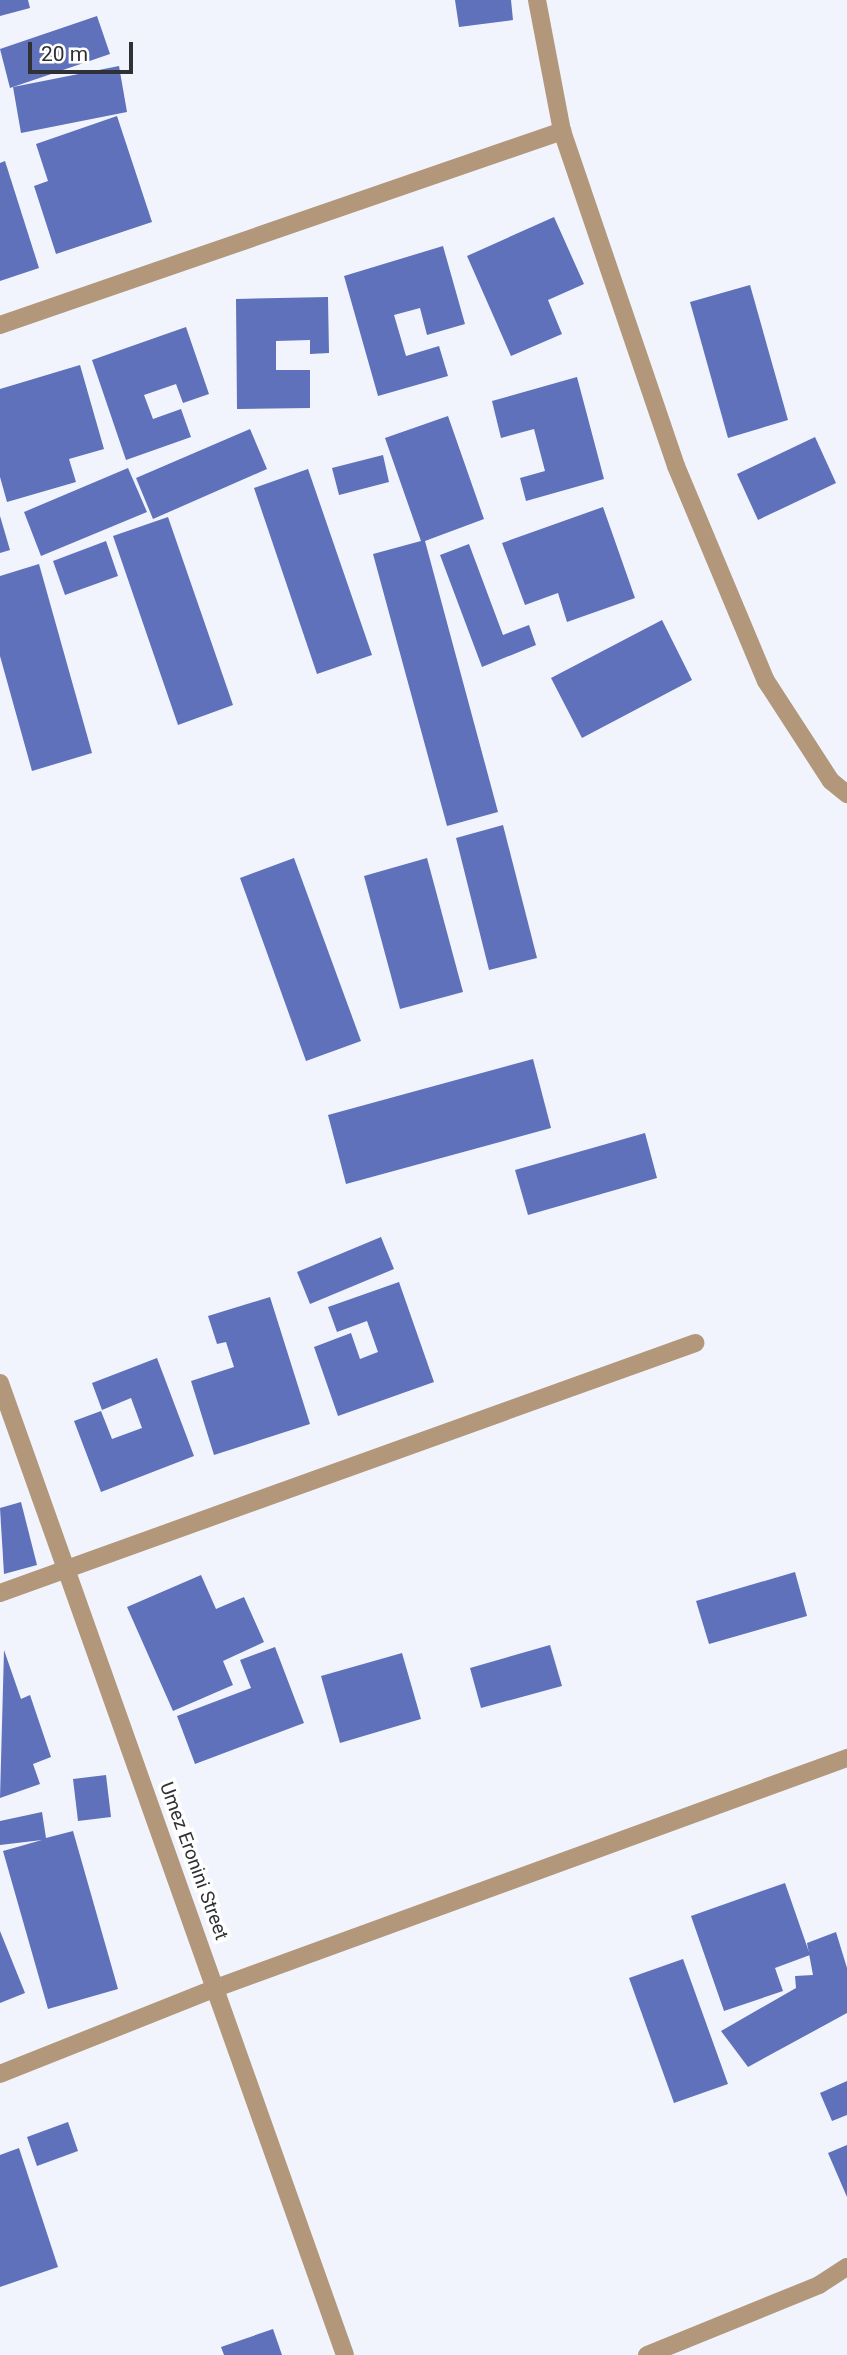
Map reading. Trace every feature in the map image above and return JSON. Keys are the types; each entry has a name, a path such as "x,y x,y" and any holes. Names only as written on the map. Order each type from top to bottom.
{"street":[{"path":"537,0 562,131 676,466 766,681 831,781 847,794"},
{"path":"0,325 562,131"},
{"path":"0,1593 695,1343"},
{"name":"Umez Eronini Street","path":"0,1383 345,2355"},
{"path":"0,2074 216,1988 847,1758"},
{"path":"647,2355 820,2285 847,2267"}],"building":[{"path":"0,0 28,0 30,8 0,16"},
{"path":"455,0 511,0 513,20 459,27"},
{"path":"97,16 110,54 10,88 0,49"},
{"path":"119,66 127,112 21,133 13,87"},
{"path":"117,116 152,222 56,254 34,186 48,181 36,144"},
{"path":"5,161 39,268 0,281 0,163"},
{"path":"554,217 584,284 548,300 562,334 511,356 467,256"},
{"path":"443,246 465,324 427,335 420,308 394,315 406,356 439,346 448,376 378,396 344,276"},
{"path":"750,285 788,420 728,438 690,302"},
{"path":"328,297 329,353 310,354 310,340 276,341 276,370 310,370 310,408 237,409 236,299"},
{"path":"186,327 209,394 183,403 176,384 144,395 153,419 181,409 191,437 126,460 92,360"},
{"path":"80,365 104,449 69,459 76,482 7,502 0,477 0,389"},
{"path":"577,377 604,479 526,501 520,478 545,471 534,429 501,438 492,401"},
{"path":"448,416 484,519 425,541 498,812 447,826 373,554 421,541 385,438"},
{"path":"250,429 267,469 153,519 136,478"},
{"path":"815,437 836,483 758,520 737,474"},
{"path":"383,455 389,482 339,495 332,468"},
{"path":"128,468 147,512 41,556 24,512"},
{"path":"308,469 372,655 317,674 254,488"},
{"path":"603,507 635,598 567,622 558,593 525,605 502,543"},
{"path":"0,516 10,550 0,553"},
{"path":"168,517 233,705 178,725 113,536"},
{"path":"106,541 118,576 65,595 53,561"},
{"path":"469,544 503,635 529,625 536,645 482,667 440,555"},
{"path":"39,564 92,753 32,771 0,656 0,576"},
{"path":"662,620 692,680 582,738 551,678"},
{"path":"503,825 537,958 489,970 456,838"},
{"path":"294,858 361,1041 306,1061 240,878"},
{"path":"427,858 463,992 400,1009 364,876"},
{"path":"533,1059 551,1128 346,1184 328,1115"},
{"path":"645,1133 657,1178 528,1215 515,1170"},
{"path":"381,1237 394,1269 310,1304 297,1272"},
{"path":"399,1282 434,1382 338,1416 314,1347 351,1333 360,1359 378,1352 367,1321 337,1332 328,1307"},
{"path":"270,1297 310,1424 214,1455 191,1381 234,1367 226,1342 217,1344 208,1316"},
{"path":"157,1358 194,1456 101,1492 74,1421 101,1411 112,1439 142,1428 131,1398 102,1410 92,1383"},
{"path":"21,1502 37,1565 4,1574 0,1508"},
{"path":"795,1572 807,1616 709,1644 696,1601"},
{"path":"201,1575 216,1609 244,1597 264,1642 223,1661 233,1685 173,1711 127,1607"},
{"path":"550,1645 562,1686 481,1708 470,1668"},
{"path":"275,1647 304,1723 195,1764 177,1716 251,1688 240,1660"},
{"path":"4,1650 21,1699 30,1695 51,1757 33,1764 40,1784 0,1798"},
{"path":"402,1653 421,1719 340,1743 321,1676"},
{"path":"106,1775 111,1817 78,1821 73,1779"},
{"path":"42,1812 46,1838 73,1831 118,1989 48,2009 3,1851 42,1840 0,1845 0,1821"},
{"path":"785,1883 810,1955 775,1968 783,1991 724,2011 691,1916"},
{"path":"0,1931 25,1993 0,2003"},
{"path":"836,1932 847,1968 847,2013 748,2067 721,2031 796,1988 795,1976 813,1975 807,1943"},
{"path":"683,1959 728,2084 674,2103 629,1978"},
{"path":"847,2081 847,2115 832,2121 820,2093"},
{"path":"68,2122 78,2151 37,2166 27,2137"},
{"path":"847,2145 847,2197 828,2153"},
{"path":"19,2148 58,2267 0,2287 0,2155"},
{"path":"273,2329 282,2355 224,2355 221,2347"}]}
